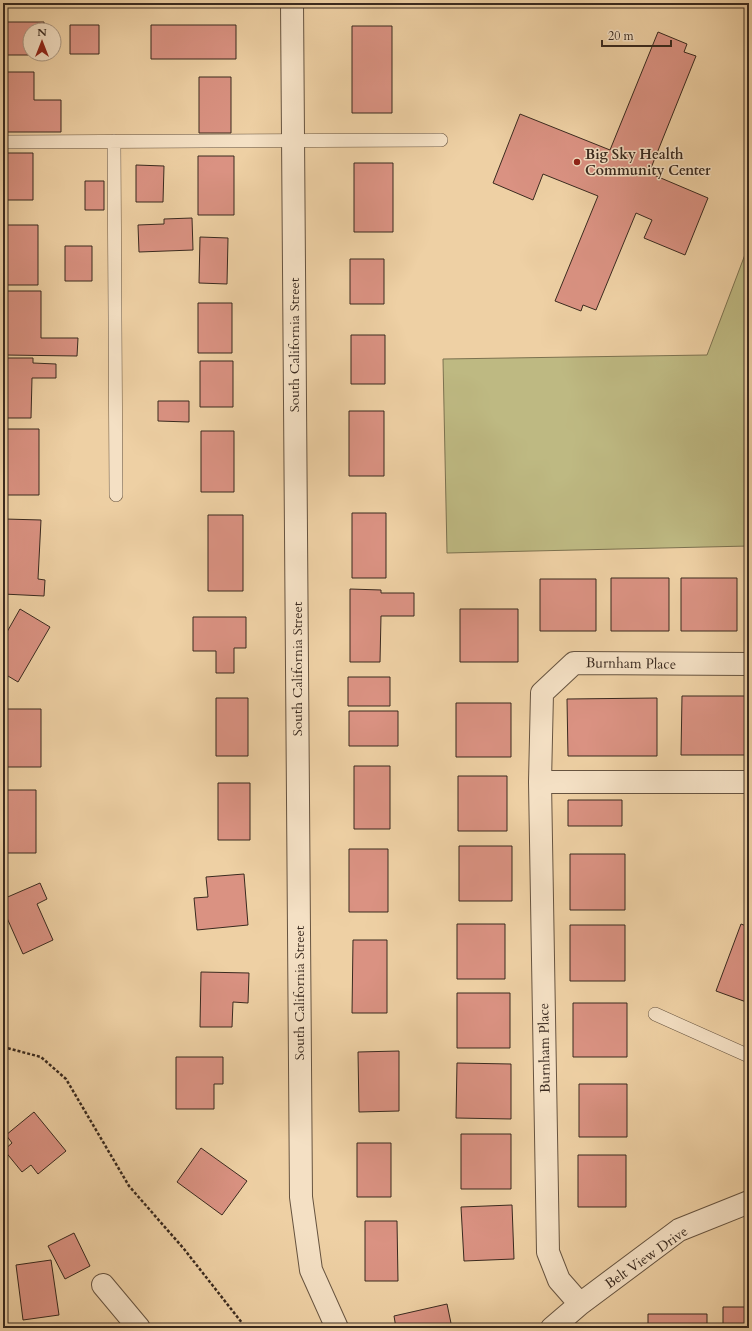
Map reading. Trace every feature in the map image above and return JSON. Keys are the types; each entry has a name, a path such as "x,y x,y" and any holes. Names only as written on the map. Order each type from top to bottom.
{"street":[{"name":"South California Street","path":"292,3 301,1196 311,1270 337,1328"},
{"name":"Burnham Place","path":"580,1304 559,1280 548,1252 540,782 542,692 574,662 749,664"},
{"path":"540,782 749,782"},
{"name":"Belt View Drive","path":"552,1328 580,1304 679,1230 749,1202"},
{"path":"103,1285 139,1328"}],"lane":[{"path":"3,142 441,140"},
{"path":"114,141 116,495"},
{"path":"655,1014 749,1056"}],"path":[{"path":"3,1047 41,1057 66,1079 129,1186 184,1249 246,1328"}],"shaded area":[{"path":"749,244 749,546 447,553 443,359 707,355"}],"building":[{"path":"3,22 22,22 22,55 3,55"},
{"path":"70,25 99,25 99,54 70,54"},
{"path":"151,25 236,25 236,59 151,59"},
{"path":"352,26 392,26 392,113 352,113"},
{"name":"Big Sky Health Community Center","path":"658,32 687,44 684,52 696,56 649,173 708,198 685,255 644,238 652,220 636,213 596,310 583,305 581,311 555,301 598,196 543,174 533,200 493,183 520,114 610,150"},
{"path":"3,72 34,72 34,100 61,100 61,132 3,132"},
{"path":"199,77 231,77 231,133 199,133"},
{"path":"3,153 33,153 33,200 3,200"},
{"path":"198,156 234,156 234,215 198,215"},
{"path":"354,163 393,163 393,232 354,232"},
{"path":"136,165 164,166 163,202 136,202"},
{"path":"85,181 104,181 104,210 85,210"},
{"path":"192,218 193,250 139,252 138,225 164,224 164,219"},
{"path":"3,225 38,225 38,285 3,285"},
{"path":"200,237 228,238 227,284 199,283"},
{"path":"65,246 92,246 92,281 65,281"},
{"path":"350,259 384,259 384,304 350,304"},
{"path":"5,291 41,291 41,338 78,338 77,356 5,355"},
{"path":"198,303 232,303 232,353 198,353"},
{"path":"351,335 385,335 385,384 351,384"},
{"path":"3,358 33,358 33,363 56,364 56,378 32,378 31,418 3,418"},
{"path":"200,361 233,361 233,407 200,407"},
{"path":"158,401 189,401 189,422 158,421"},
{"path":"349,411 384,411 384,476 349,476"},
{"path":"6,429 39,429 39,495 6,495"},
{"path":"201,431 234,431 234,492 201,492"},
{"path":"352,513 386,513 386,578 352,578"},
{"path":"208,515 243,515 243,591 208,591"},
{"path":"5,519 41,520 38,579 45,580 44,596 3,594"},
{"path":"611,578 669,578 669,631 611,631"},
{"path":"681,578 737,578 737,631 681,631"},
{"path":"540,579 596,579 596,631 540,631"},
{"path":"350,589 381,590 381,593 414,593 414,616 381,616 380,662 350,662"},
{"path":"20,609 50,627 18,682 3,673 3,639"},
{"path":"460,609 518,609 518,662 460,662"},
{"path":"193,617 246,617 246,648 234,648 234,673 216,673 216,651 193,651"},
{"path":"348,677 390,677 390,706 348,706"},
{"path":"682,696 749,696 749,755 681,755"},
{"path":"216,698 248,698 248,756 216,756"},
{"path":"657,698 657,756 568,756 567,699"},
{"path":"456,703 511,703 511,757 456,757"},
{"path":"3,709 41,709 41,767 3,767"},
{"path":"349,711 398,711 398,746 349,746"},
{"path":"354,766 390,766 390,829 354,829"},
{"path":"458,776 507,776 507,831 458,831"},
{"path":"218,783 250,783 250,840 218,840"},
{"path":"3,790 36,790 36,853 3,853"},
{"path":"568,800 622,800 622,826 568,826"},
{"path":"459,846 512,846 512,901 459,901"},
{"path":"349,849 388,849 388,912 349,912"},
{"path":"570,854 625,854 625,910 570,910"},
{"path":"244,874 248,925 197,930 194,898 208,897 206,877"},
{"path":"40,883 47,899 37,904 53,940 23,954 3,909 3,899"},
{"path":"457,924 505,924 505,979 457,979"},
{"path":"741,924 749,927 749,1003 716,991"},
{"path":"570,925 625,925 625,981 570,981"},
{"path":"353,940 387,940 387,1013 352,1013"},
{"path":"201,972 249,973 248,1003 233,1002 232,1027 200,1027"},
{"path":"457,993 510,993 510,1048 457,1048"},
{"path":"573,1003 627,1003 627,1057 573,1057"},
{"path":"399,1051 399,1111 359,1112 358,1052"},
{"path":"176,1057 223,1057 223,1084 214,1084 214,1109 176,1109"},
{"path":"457,1063 511,1064 511,1119 456,1118"},
{"path":"579,1084 627,1084 627,1137 579,1137"},
{"path":"34,1112 66,1151 38,1174 31,1165 22,1172 4,1150 12,1143 6,1135"},
{"path":"461,1134 511,1134 511,1189 461,1189"},
{"path":"357,1143 391,1143 391,1197 357,1197"},
{"path":"201,1148 247,1181 222,1215 177,1182"},
{"path":"578,1155 626,1155 626,1207 578,1207"},
{"path":"512,1205 514,1259 464,1261 461,1207"},
{"path":"365,1221 397,1221 398,1281 365,1281"},
{"path":"74,1233 90,1266 65,1279 48,1246"},
{"path":"51,1260 59,1315 23,1320 16,1265"},
{"path":"447,1304 452,1328 396,1328 394,1316"},
{"path":"723,1307 749,1307 749,1328 723,1328"},
{"path":"648,1314 707,1314 707,1328 648,1328"}],"place":[{"name":"Big Sky Health Community Center","path":"577,162"}]}
